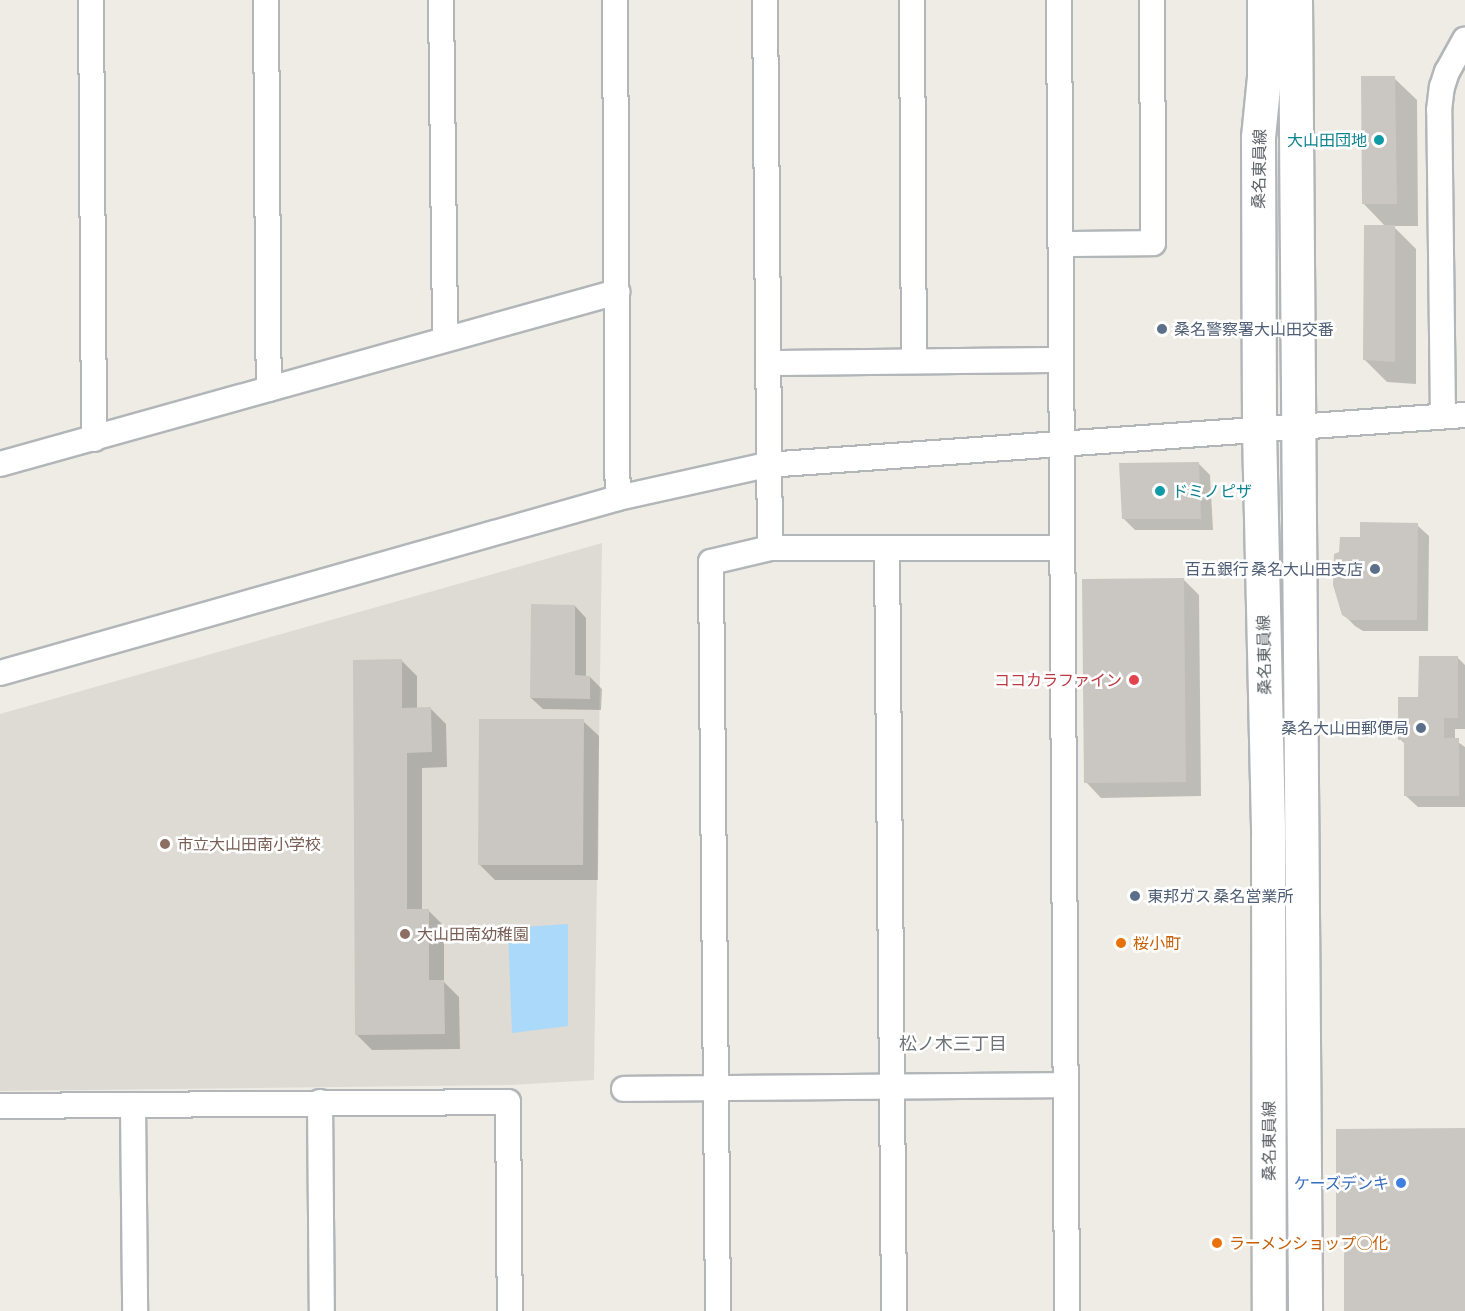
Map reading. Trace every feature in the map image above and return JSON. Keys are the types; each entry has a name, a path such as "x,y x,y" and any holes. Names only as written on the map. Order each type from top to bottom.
{"main road":[{"name":"桑名東員線","path":"1264,0 1264,77 1258,137 1259,430 1268,837 1269,1311"},
{"name":"桑名東員線","path":"1295,0 1305,1311"}],"street":[{"path":"91,0 94,439"},
{"path":"266,0 270,389"},
{"path":"441,0 445,339"},
{"path":"615,0 618,498"},
{"path":"765,0 767,465 770,548"},
{"path":"912,0 914,361"},
{"path":"1059,0 1067,1311"},
{"path":"1060,244 1153,243 1152,0"},
{"path":"0,673 618,498 767,465 1454,416 1439,110 1442,87 1465,40"},
{"path":"0,464 617,292"},
{"path":"768,363 1061,360"},
{"path":"718,1311 711,562 770,548 1062,548"},
{"path":"887,549 894,1311"},
{"path":"624,1089 1065,1085"},
{"path":"320,1102 322,1311"},
{"path":"0,1106 508,1102 510,1311"},
{"path":"133,1105 135,1311"}],"shaded area":[{"path":"602,543 594,1080 511,1085 0,1091 0,714"}],"water":[{"path":"568,924 568,1026 512,1033 508,928"}],"building":[{"name":"大山田団地","path":"1361,76 1395,76 1397,204 1362,204"},
{"path":"1364,225 1395,225 1395,362 1363,360"},
{"name":"ドミノピザ","path":"1199,462 1201,519 1122,519 1119,463"},
{"name":"百五銀行 桑名大山田支店","path":"1360,522 1418,523 1417,620 1350,620 1342,615 1333,585 1334,554 1339,552 1340,537 1360,537"},
{"name":"ココカラファイン","path":"1184,578 1186,782 1084,783 1082,579"},
{"path":"531,604 575,605 575,675 590,676 590,699 530,698"},
{"name":"桑名大山田郵便局","path":"1419,656 1458,656 1458,718 1444,718 1444,738 1459,738 1459,796 1404,796 1404,740 1398,740 1398,697 1418,697"},
{"path":"402,659 402,708 431,707 432,752 407,753 407,909 429,909 429,980 444,980 445,1034 355,1035 353,660"},
{"path":"479,719 584,719 583,865 478,865"},
{"name":"ケーズデンキ","path":"1465,1128 1465,1311 1344,1311 1344,1237 1336,1237 1336,1129"}],"place":[{"name":"大山田団地","path":"1379,140"},
{"name":"桑名警察署大山田交番","path":"1162,329"},
{"name":"ドミノピザ","path":"1160,491"},
{"name":"百五銀行 桑名大山田支店","path":"1375,569"},
{"name":"ココカラファイン","path":"1134,680"},
{"name":"桑名大山田郵便局","path":"1421,728"},
{"name":"市立大山田南小学校","path":"165,844"},
{"name":"東邦ガス 桑名営業所","path":"1135,896"},
{"name":"大山田南幼稚園","path":"405,934"},
{"name":"桜小町","path":"1121,943"},
{"name":"ケーズデンキ","path":"1401,1183"},
{"name":"ラーメンショップ○化","path":"1217,1243"}],"district":[{"name":"松ノ木三丁目","path":"953,1044"}]}
